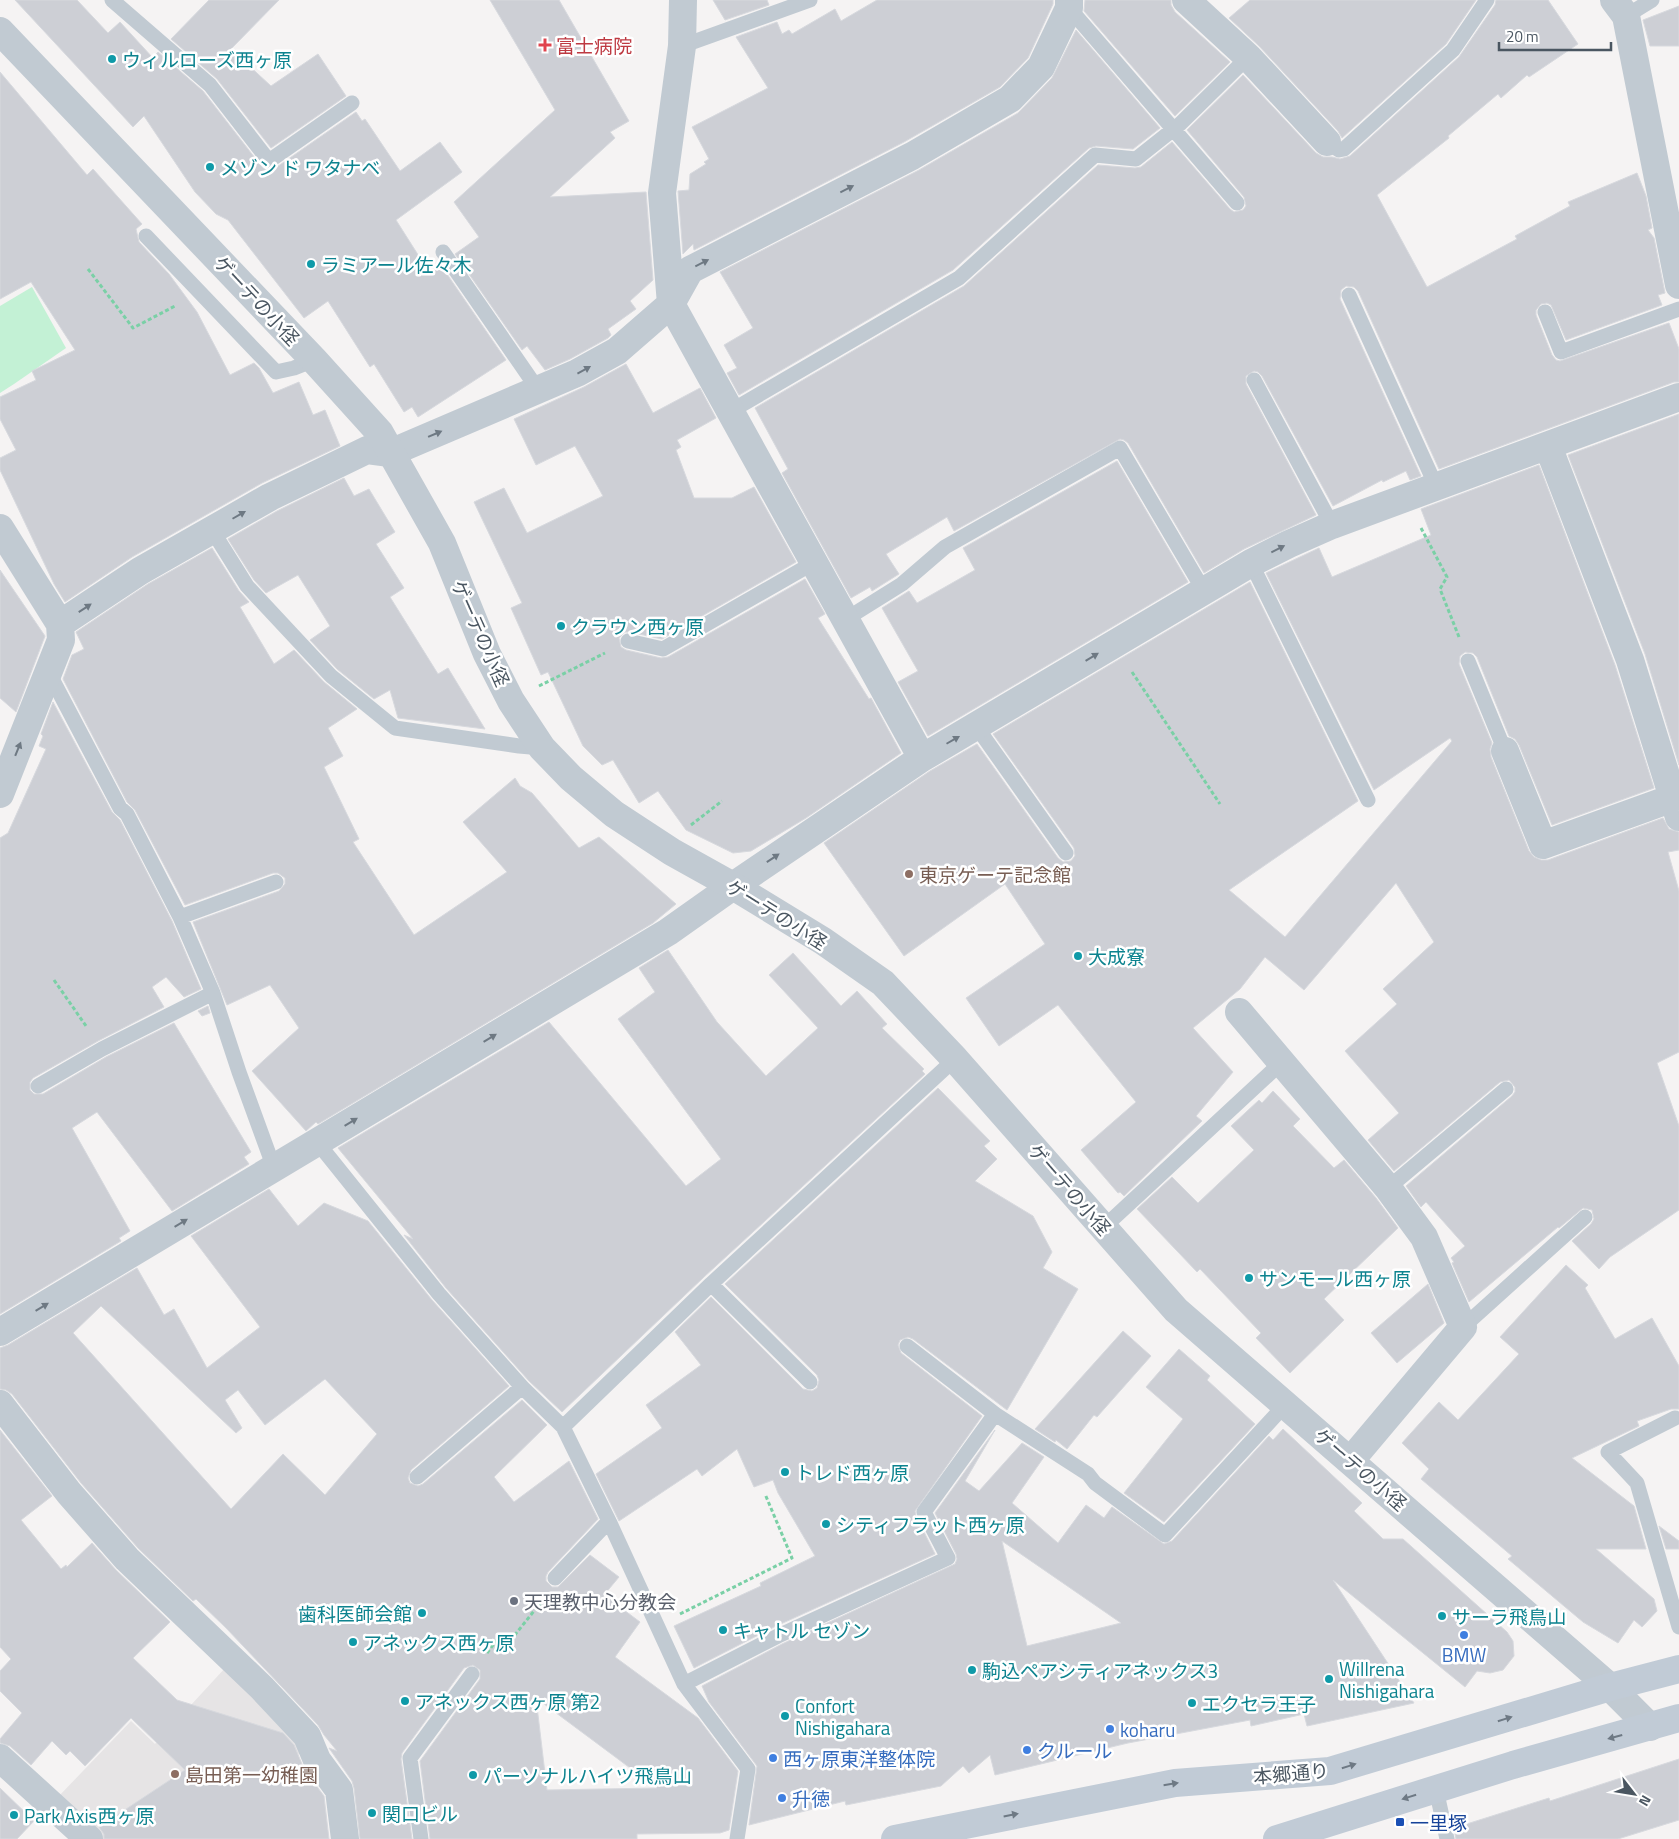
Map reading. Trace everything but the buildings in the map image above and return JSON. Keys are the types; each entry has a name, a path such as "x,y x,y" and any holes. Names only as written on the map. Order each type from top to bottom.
{"main road":[{"name":"本郷通り","path":"895,1839 973,1831 1175,1783 1330,1772 1679,1669"},
{"path":"1277,1839 1436,1788 1650,1728 1679,1718"}],"street":[{"path":"683,0 682,46 662,193 671,304 922,758"},
{"path":"1186,0 1248,57 1327,142"},
{"path":"60,624 140,571 270,497 367,450 390,453 539,391 577,374 617,351 671,304 690,270 912,156 1010,99 1041,67 1069,4"},
{"path":"1620,8 1679,284"},
{"name":"ゲーテの小径","path":"0,31 314,360 380,433 442,543 487,654 511,701 542,748 571,778 614,814 672,852 733,886 823,942 883,983 955,1059 1176,1310 1351,1460 1610,1688 1650,1728"},
{"path":"0,1332 668,932 922,758 1251,563 1332,525 1679,397"},
{"path":"1505,751 1543,845 1676,807 1630,660 1548,446"},
{"path":"0,528 60,624 61,640 0,794"},
{"path":"1239,1012 1388,1188 1424,1237 1463,1327 1351,1460"},
{"path":"0,1404 69,1493 127,1559 262,1688 307,1736 317,1760 339,1790 345,1839"},
{"path":"0,1758 89,1839"}],"lane":[{"path":"112,0 210,84 268,161 352,103"},
{"path":"682,46 810,0"},
{"path":"1327,142 1339,150 1344,149 1453,50 1487,0"},
{"path":"1620,8 1652,0"},
{"path":"1069,4 1172,130 1237,203"},
{"path":"731,412 959,278 1095,155 1136,159 1172,130 1248,57"},
{"path":"146,236 276,372 294,368 314,360"},
{"path":"443,252 539,391"},
{"path":"1349,296 1436,486"},
{"path":"1545,312 1561,352 1679,309"},
{"path":"1254,380 1332,525"},
{"path":"846,619 902,584 945,547 1120,448 1204,590"},
{"path":"212,530 247,586 331,676 395,728 542,748"},
{"path":"628,641 663,649 815,562"},
{"path":"1251,563 1368,800"},
{"path":"1468,661 1505,751"},
{"path":"49,673 120,808 127,814 180,917 213,993 274,1168"},
{"path":"976,726 1066,853"},
{"path":"180,917 276,882"},
{"path":"38,1086 102,1049 213,993"},
{"path":"563,1427 711,1284 955,1059"},
{"path":"1103,1228 1281,1063"},
{"path":"1388,1188 1506,1089"},
{"path":"317,1142 439,1294 522,1387 563,1427 609,1521 684,1684 748,1769 737,1839"},
{"path":"1463,1327 1586,1217"},
{"path":"711,1284 810,1382"},
{"path":"907,1346 995,1414 1088,1474 1095,1483 1165,1535 1286,1404"},
{"path":"417,1477 522,1387"},
{"path":"684,1684 778,1636 948,1558 924,1512 995,1414"},
{"path":"1675,1418 1608,1452 1637,1483 1679,1627"},
{"path":"555,1578 609,1521"},
{"path":"421,1839 410,1758 472,1674"},
{"path":"1436,1788 1447,1839"}],"path":[{"path":"88,269 133,328 199,292"},
{"path":"1406,498 1446,577 1440,589 1468,661"},
{"path":"511,701 628,641"},
{"path":"1114,644 1220,804"},
{"path":"691,826 722,801"},
{"path":"54,980 102,1049"},
{"path":"657,1624 792,1558 765,1494"},
{"path":"472,1674 499,1637 510,1641 556,1584 555,1578"}],"shaded area":[{"name":"島田第一幼稚園","path":"226,1667 305,1750 174,1839 100,1839 58,1797 131,1721 155,1744"}],"green space":[{"path":"32,287 66,348 0,393 0,306"}],"place":[{"name":"富士病院","path":"545,45"},
{"name":"ウィルローズ西ヶ原","path":"112,59"},
{"name":"メゾン ド ワタナベ","path":"210,167"},
{"name":"ラミアール佐々木","path":"311,264"},
{"name":"クラウン西ヶ原","path":"561,626"},
{"name":"東京ゲーテ記念館","path":"909,874"},
{"name":"大成寮","path":"1078,956"},
{"name":"サンモール西ヶ原","path":"1249,1278"},
{"name":"トレド西ヶ原","path":"785,1472"},
{"name":"シティフラット西ヶ原","path":"826,1524"},
{"name":"天理教中心分教会","path":"514,1601"},
{"name":"歯科医師会館","path":"422,1613"},
{"name":"サーラ飛鳥山","path":"1442,1616"},
{"name":"キャトル セゾン","path":"723,1630"},
{"name":"BMW","path":"1464,1635"},
{"name":"アネックス西ヶ原","path":"353,1642"},
{"name":"駒込ペアシティアネックス3","path":"972,1670"},
{"name":"Willrena Nishigahara","path":"1329,1679"},
{"name":"アネックス西ヶ原 第2","path":"405,1701"},
{"name":"エクセラ王子","path":"1192,1703"},
{"name":"Confort Nishigahara","path":"785,1716"},
{"name":"koharu","path":"1110,1729"},
{"name":"クルール","path":"1027,1750"},
{"name":"西ヶ原東洋整体院","path":"773,1758"},
{"name":"島田第一幼稚園","path":"175,1774"},
{"name":"パーソナルハイツ飛鳥山","path":"473,1775"},
{"name":"升徳","path":"782,1798"},
{"name":"関口ビル","path":"372,1813"},
{"name":"Park Axis西ヶ原","path":"14,1815"},
{"name":"一里塚","path":"1400,1822"}]}
